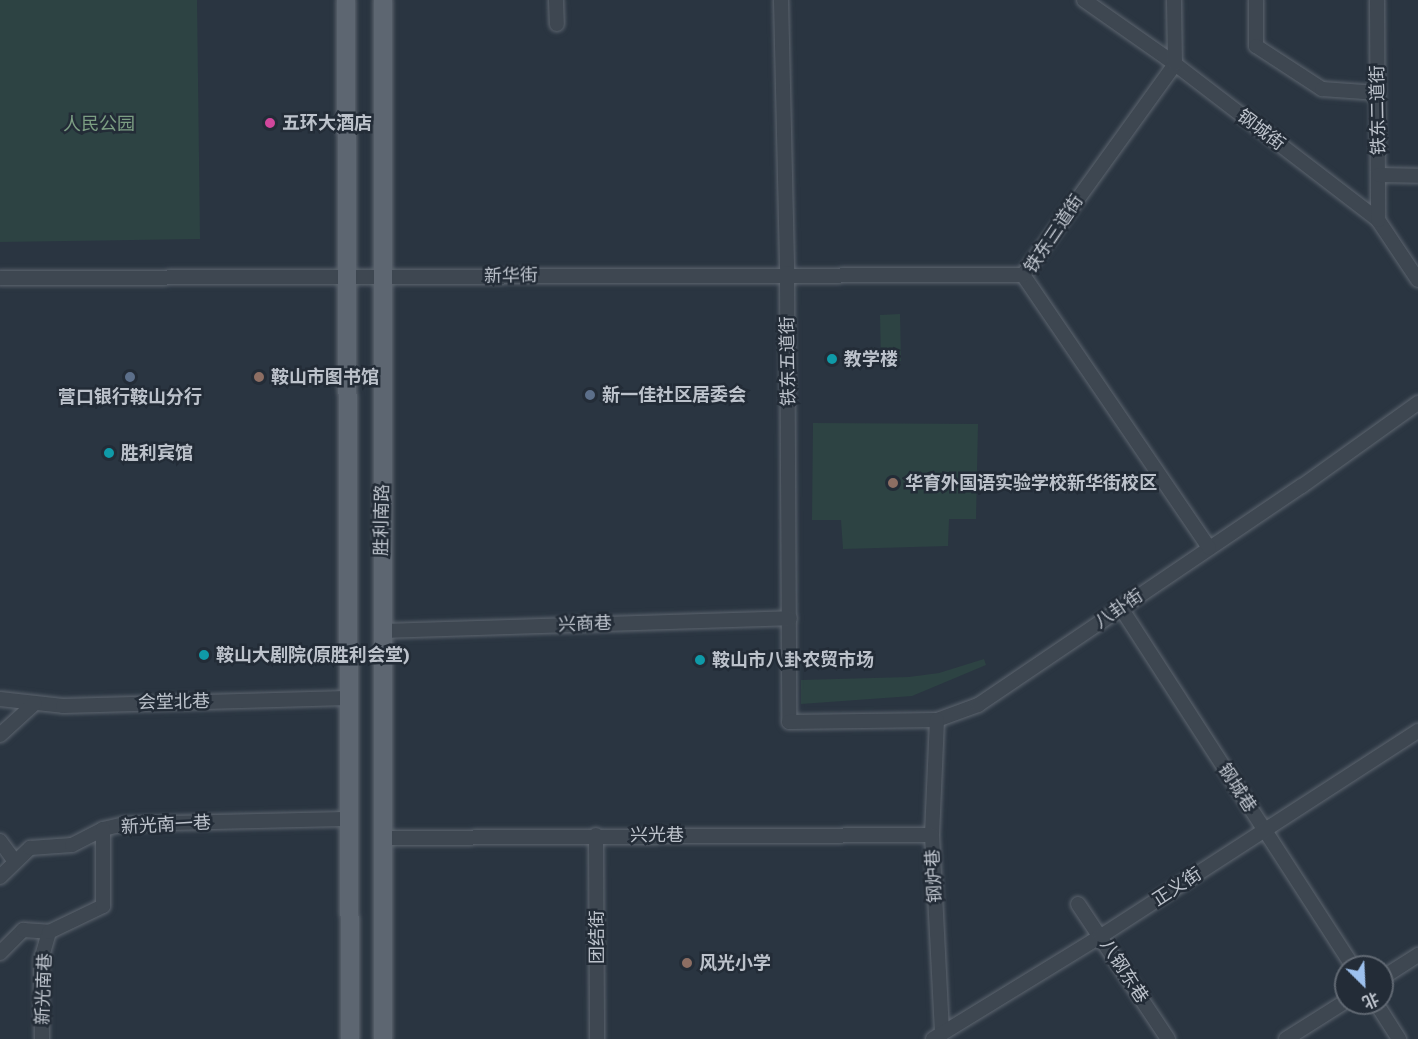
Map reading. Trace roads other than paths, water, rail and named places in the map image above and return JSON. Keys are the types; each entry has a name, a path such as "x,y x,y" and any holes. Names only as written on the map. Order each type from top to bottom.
{"main road":[{"name":"胜利南路","path":"346,0 350,1039"},
{"name":"胜利南路","path":"383,0 385,279 381,631 383,1039"}],"street":[{"path":"556,0 556,24"},
{"name":"铁东五道街","path":"781,0 787,273 789,722"},
{"name":"钢城街","path":"1084,0 1175,64 1378,220 1418,280"},
{"path":"1174,0 1175,64"},
{"path":"1256,0 1256,46 1322,89 1378,93"},
{"name":"铁东二道街","path":"1377,0 1378,220"},
{"name":"铁东三道街","path":"1175,64 1023,275 1209,548"},
{"path":"1379,176 1418,176"},
{"name":"新华街","path":"0,278 385,279 787,273 1023,275"},
{"name":"八卦街","path":"789,722 937,720 978,705 1418,403"},
{"name":"钢城巷","path":"1121,608 1345,955"},
{"name":"兴商巷","path":"381,631 790,618"},
{"name":"会堂北巷","path":"0,699 34,703 347,698"},
{"path":"0,735 34,703"},
{"name":"钢炉巷","path":"937,720 932,835 938,1036"},
{"name":"正义街","path":"938,1036 1101,936 1418,731"},
{"name":"新光南一巷","path":"0,877 14,860 30,848 72,844 103,829 124,825 348,819"},
{"name":"新光南巷","path":"42,1039 41,960 49,932 103,906 103,829"},
{"name":"兴光巷","path":"382,838 596,835 932,835"},
{"name":"团结街","path":"596,835 597,1039"},
{"path":"0,841 14,860"},
{"name":"八钢东巷","path":"1078,904 1168,1039"},
{"path":"0,953 23,930 49,932"},
{"path":"1394,970 1418,955"},
{"path":"1286,1039 1334,1009"},
{"path":"1384,1015 1399,1039"}],"place":[{"name":"五环大酒店","path":"270,123"},
{"name":"教学楼","path":"832,359"},
{"name":"营口银行鞍山分行","path":"130,377"},
{"name":"鞍山市图书馆","path":"259,377"},
{"name":"新一佳社区居委会","path":"590,395"},
{"name":"胜利宾馆","path":"109,453"},
{"name":"华育外国语实验学校新华街校区","path":"893,483"},
{"name":"鞍山大剧院(原胜利会堂)","path":"204,655"},
{"name":"鞍山市八卦农贸市场","path":"700,660"},
{"name":"风光小学","path":"687,963"}],"park label":[{"name":"人民公园","path":"99,124"}]}
